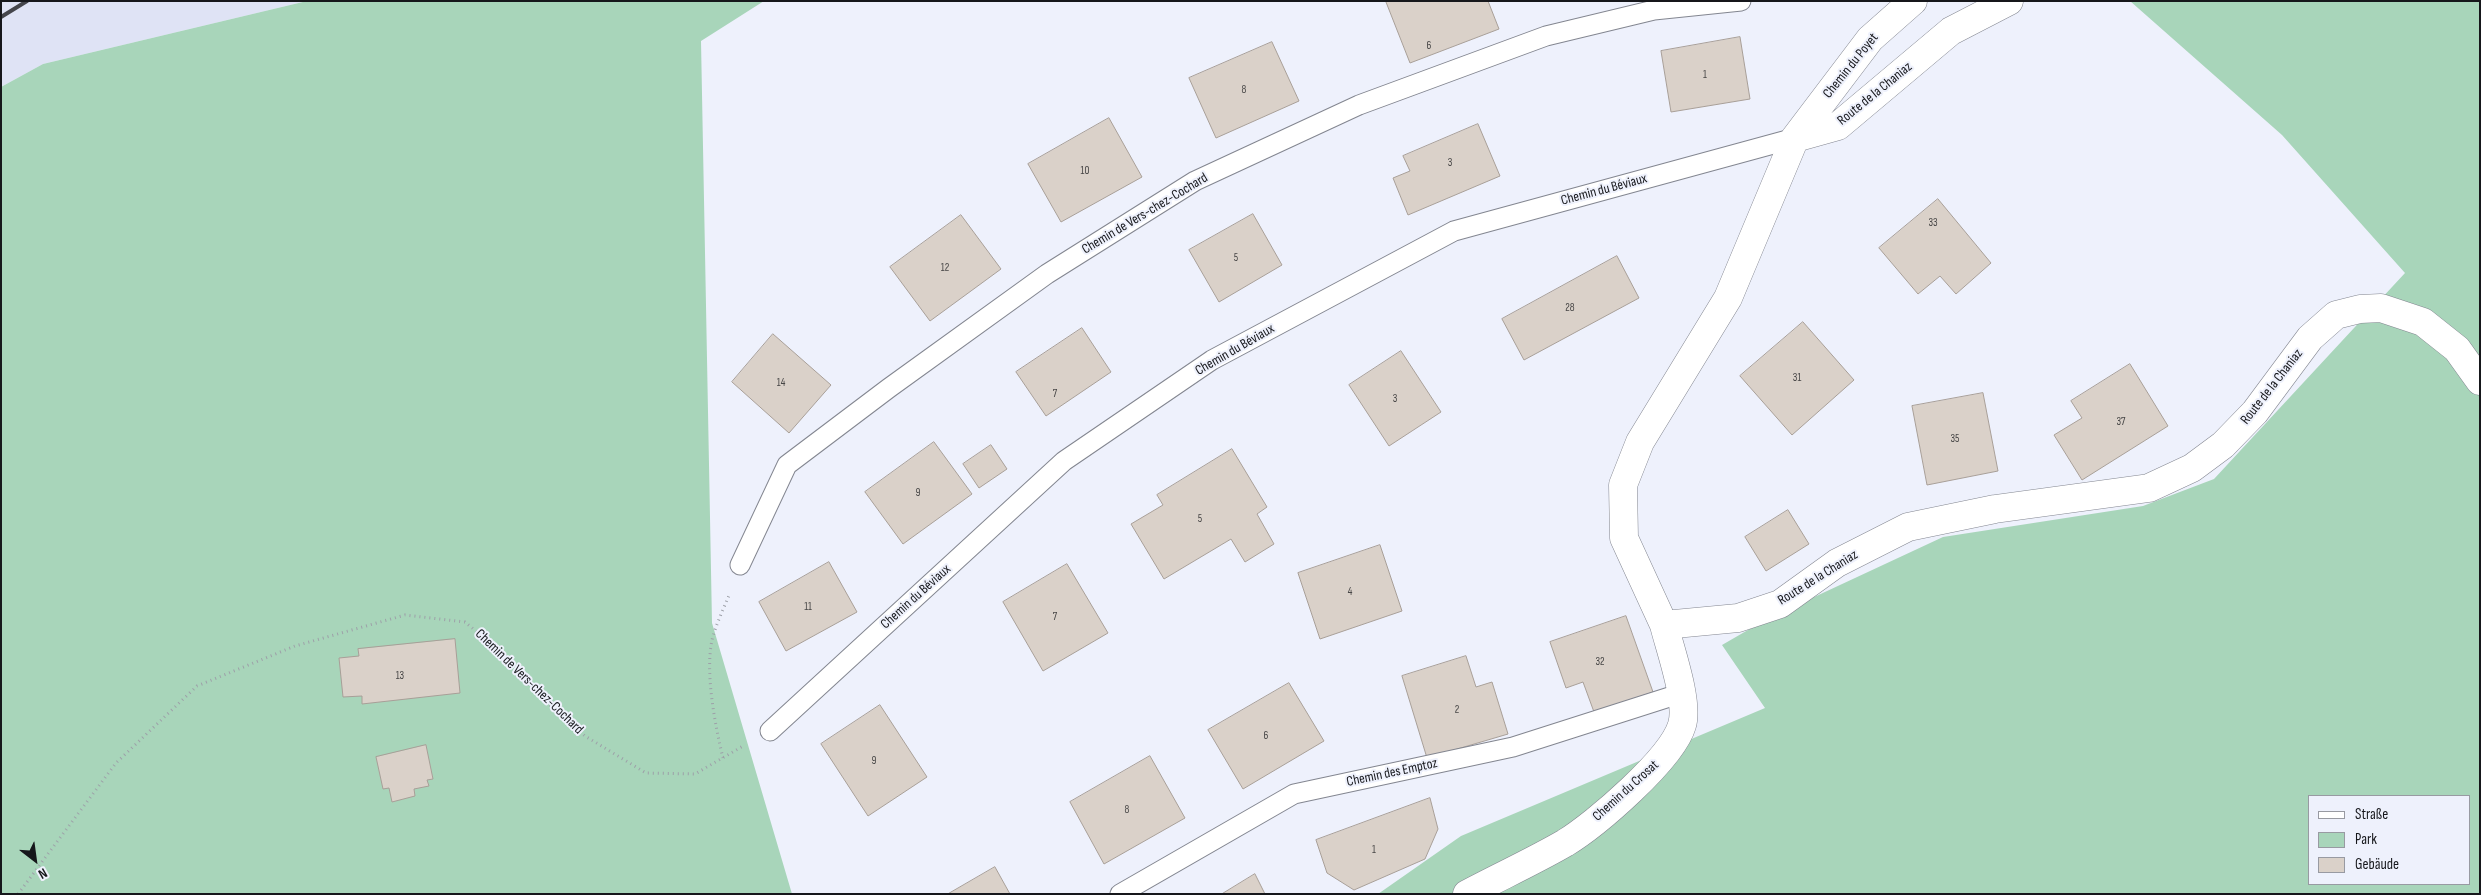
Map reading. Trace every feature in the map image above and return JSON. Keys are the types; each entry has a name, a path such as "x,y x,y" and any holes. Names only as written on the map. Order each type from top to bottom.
{"street":[{"name":"Chemin du Poyet","path":"1795,138 1870,39 1913,1"},
{"name":"Route de la Chaniaz","path":"1795,138 1838,126 1950,32 2009,1"},
{"path":"1664,625 1624,538 1623,485 1640,442 1728,298 1795,138"},
{"name":"Route de la Chaniaz","path":"1664,625 1738,618 1780,604 1837,563 1908,527 1995,509 2149,488 2192,468 2223,445 2255,412 2310,338 2336,315 2360,309 2381,308 2423,322 2457,349 2480,381"},
{"name":"Chemin du Crosat","path":"1467,894 1566,842 1624,796 1660,762 1682,725 1682,693 1664,625"}],"lane":[{"name":"Chemin de Vers-chez-Cochard","path":"740,565 787,465 889,388 1047,274 1195,181 1359,105 1546,36 1654,10 1740,1"},
{"name":"Chemin du Béviaux","path":"770,731 1064,461 1212,360 1454,231 1795,138"},
{"name":"Chemin des Emptoz","path":"1120,894 1294,794 1513,747 1682,693"}],"path":[{"path":"723,758 713,717 712,640 740,565"},
{"name":"Chemin de Vers-chez-Cochard","path":"18,894 116,763 198,686 295,646 405,615 466,622 500,651 532,689 585,736 646,773 696,774 770,731"}],"shaded area":[{"path":"1,1 307,1 43,64 1,87"}],"green space":[{"path":"307,1 764,1 701,41 712,623 792,894 1,894 1,87 43,64"},
{"path":"2130,1 2480,1 2480,894 1378,894 1461,836 1765,708 1722,645 1767,619 1943,537 2143,506 2214,479 2405,273 2282,135"}],"building":[{"path":"1488,1 1499,29 1410,63 1386,2"},
{"path":"1740,37 1750,99 1671,112 1661,51"},
{"path":"1272,42 1299,101 1216,138 1189,78"},
{"path":"1109,118 1142,177 1061,222 1028,164"},
{"path":"1478,124 1500,176 1408,215 1393,178 1410,171 1403,156"},
{"path":"1938,199 1991,263 1956,294 1940,276 1918,294 1879,248"},
{"path":"1253,214 1282,265 1219,302 1189,250"},
{"path":"961,215 1001,269 930,321 890,267"},
{"path":"1617,256 1639,298 1524,360 1502,319"},
{"path":"1803,322 1854,380 1792,435 1740,376"},
{"path":"1082,328 1111,372 1046,416 1016,372"},
{"path":"773,334 831,385 789,433 732,382"},
{"path":"1401,351 1441,412 1389,446 1349,385"},
{"path":"2130,364 2168,426 2082,480 2054,435 2082,418 2071,401"},
{"path":"1983,393 1998,471 1927,485 1912,406"},
{"path":"934,442 972,494 903,544 865,492"},
{"path":"991,445 1007,469 979,488 963,464"},
{"path":"1232,449 1267,507 1257,514 1274,544 1245,562 1231,539 1164,579 1131,524 1163,505 1157,495"},
{"path":"1788,510 1809,544 1766,571 1745,537"},
{"path":"1380,545 1402,611 1320,639 1298,573"},
{"path":"829,562 857,612 786,651 759,602"},
{"path":"1067,564 1108,633 1043,671 1003,602"},
{"path":"1626,616 1653,692 1594,712 1583,682 1566,688 1550,642"},
{"path":"455,639 460,693 362,704 362,696 343,697 339,658 359,656 358,649"},
{"path":"1466,656 1476,687 1492,682 1508,734 1427,758 1402,676"},
{"path":"1289,683 1324,741 1243,789 1208,730"},
{"path":"880,705 927,777 868,816 821,744"},
{"path":"426,745 433,779 427,780 429,786 414,789 415,796 392,802 389,788 383,789 376,757"},
{"path":"1150,756 1185,818 1104,864 1070,802"},
{"path":"1430,798 1438,829 1425,859 1354,890 1327,873 1316,840"},
{"path":"995,867 1010,894 948,894"},
{"path":"1255,874 1265,894 1222,894"}],"railway":[{"path":"1,17 27,1"}]}
